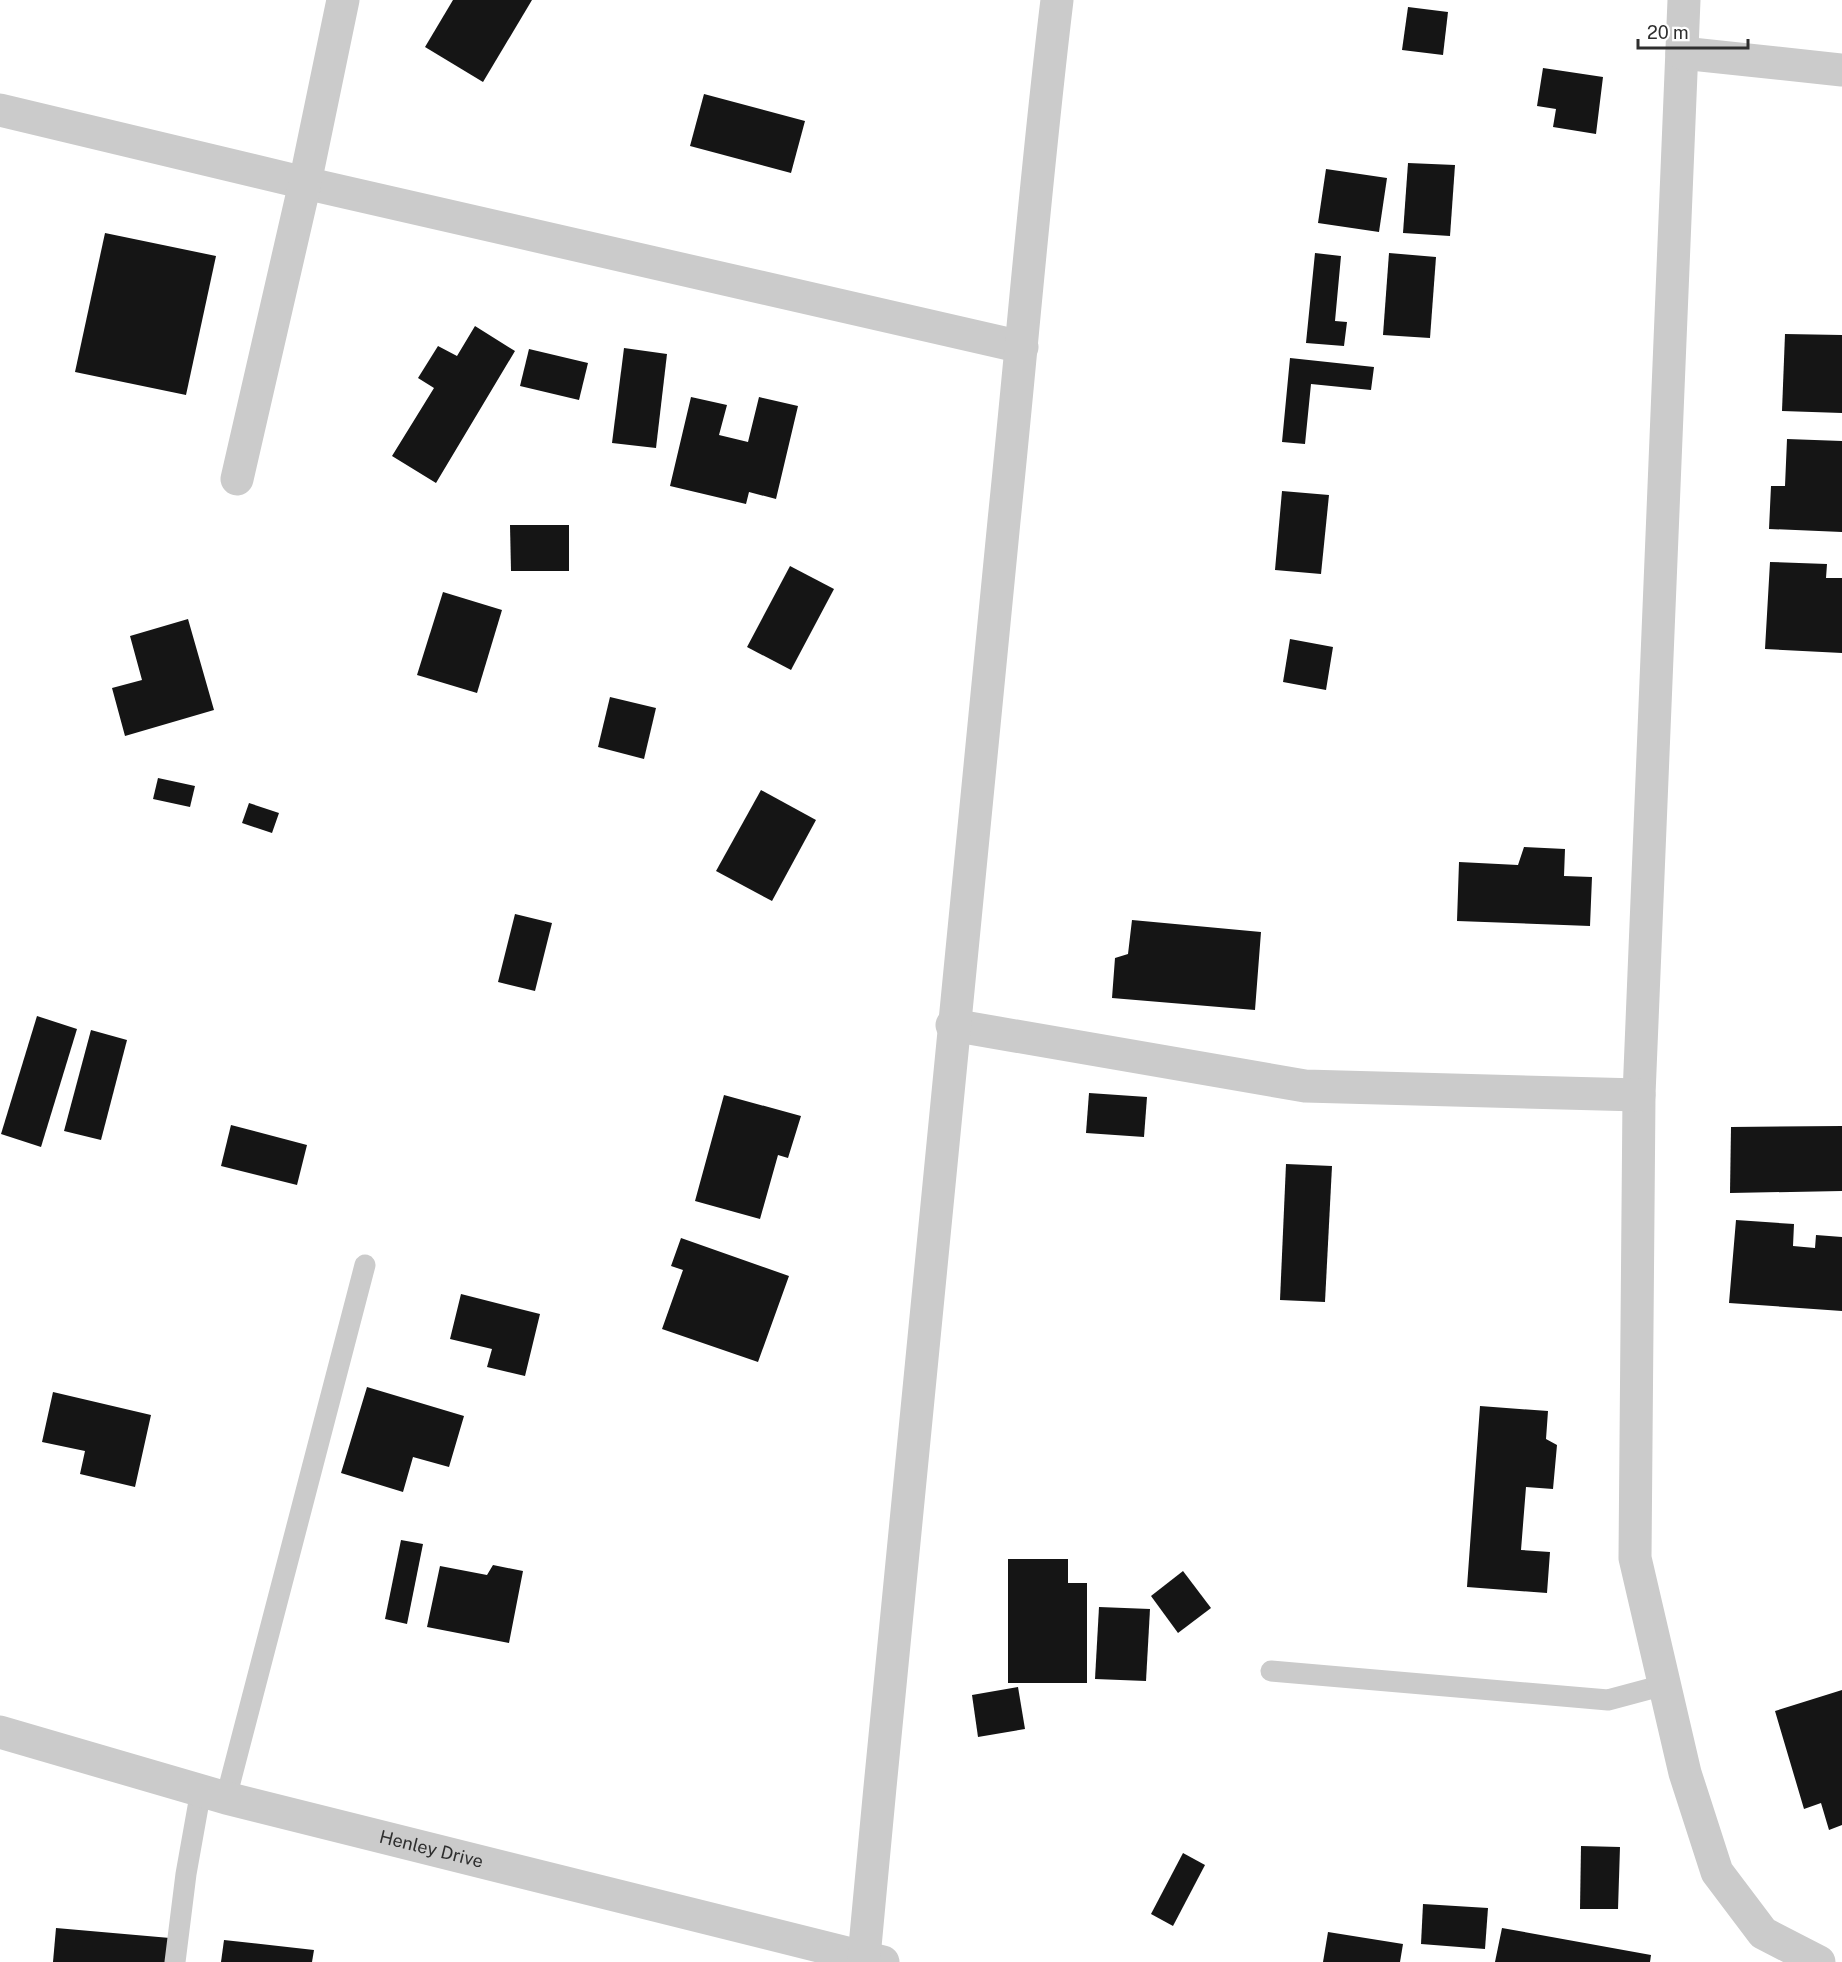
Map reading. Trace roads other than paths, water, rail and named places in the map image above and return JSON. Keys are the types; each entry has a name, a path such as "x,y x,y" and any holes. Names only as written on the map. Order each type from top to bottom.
{"street":[{"path":"237,479 305,183 343,0"},
{"path":"870,1960 952,1025 1057,0"},
{"path":"1684,0 1639,1095 1635,1558 1685,1773 1717,1872 1763,1933 1819,1962"},
{"path":"1682,53 1842,70"},
{"path":"0,110 305,183 1022,347"},
{"path":"952,1025 1305,1086 1639,1095"},
{"name":"Henley Drive","path":"0,1732 214,1794 870,1960"}],"lane":[{"path":"175,1962 186,1874 214,1794 365,1265"},
{"path":"1271,1671 1608,1700 1664,1684"}]}
